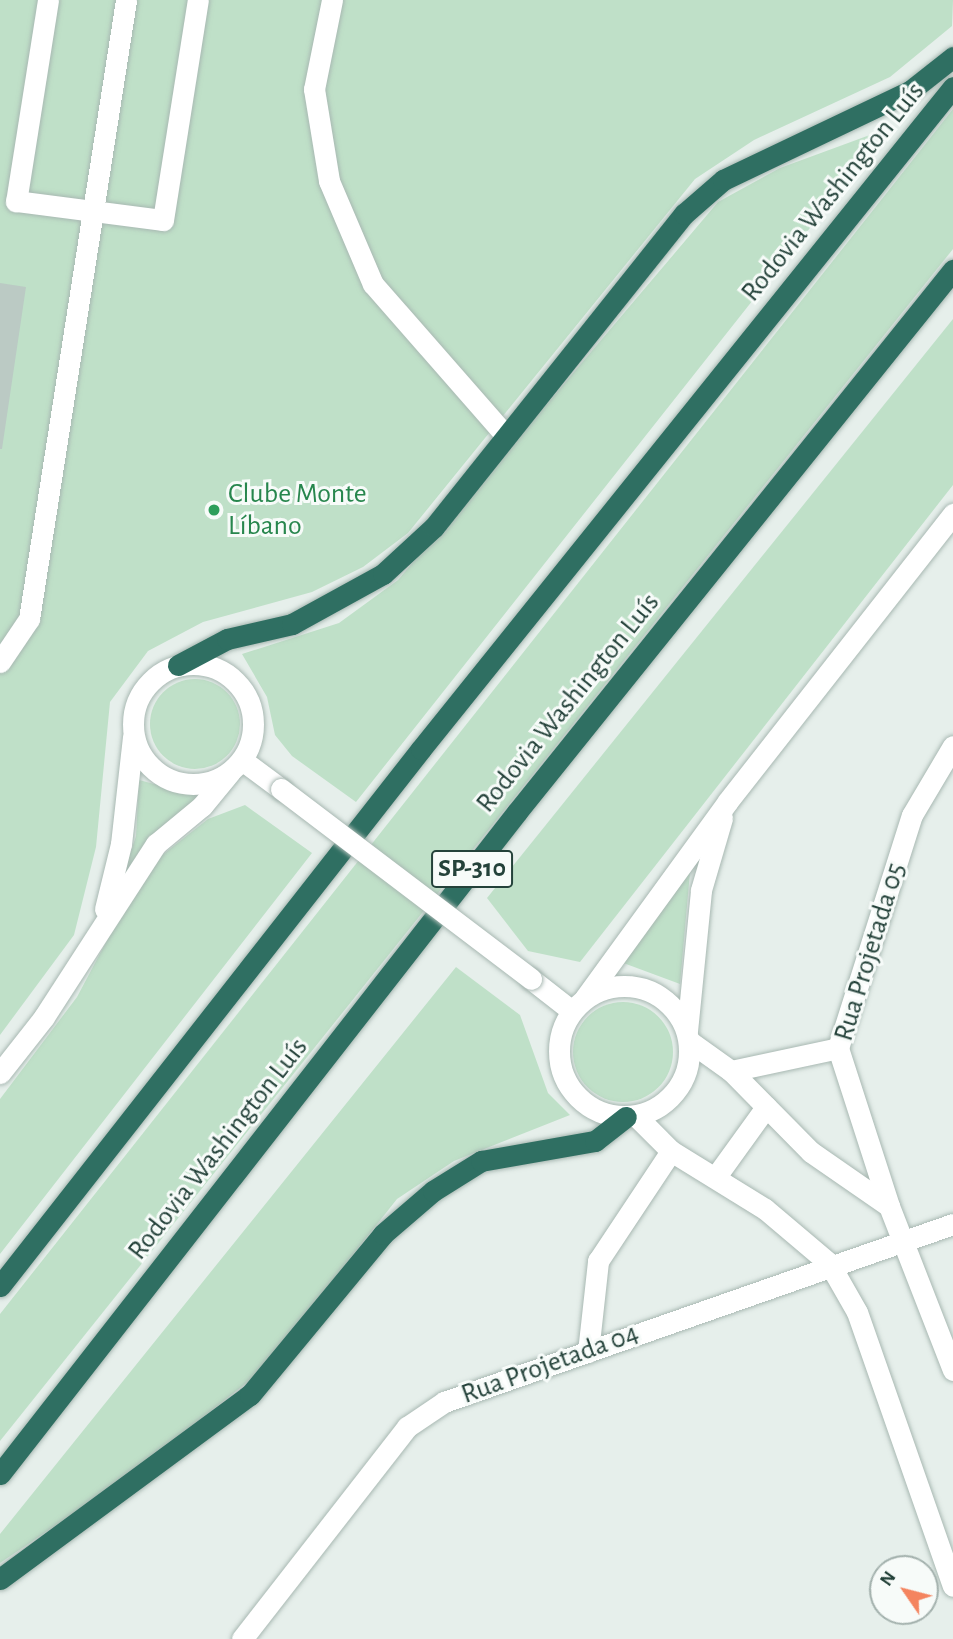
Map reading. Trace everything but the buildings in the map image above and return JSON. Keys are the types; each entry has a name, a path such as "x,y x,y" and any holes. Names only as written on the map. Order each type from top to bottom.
{"highway":[{"path":"178,665 227,639 292,624 383,574 434,527 684,214 723,180 910,91 953,57"},
{"name":"Rodovia Washington Luís","path":"0,1286 421,748 953,87"},
{"name":"Rodovia Washington Luís","path":"0,1474 517,811 953,270"},
{"path":"0,1579 250,1395 383,1234 433,1191 481,1161 595,1141 631,1116"}],"street":[{"path":"48,0 16,201 163,220 198,0"},
{"path":"0,662 29,619 126,0"},
{"path":"332,0 314,89 329,181 373,284 505,435"},
{"path":"728,801 701,890 683,1080 671,1097 631,1116 605,1115 570,1090 558,1050 579,1004 728,801 953,514"},
{"path":"0,1073 44,1017 102,922 156,844 202,806 236,766 253,725 241,686 212,667 178,665 155,677 139,697 121,844 102,922"},
{"path":"133,735 142,758 171,781 196,785 236,766"},
{"name":"Rua Projetada 05","path":"953,746 912,815 838,1048 889,1206 906,1240 953,1370"},
{"path":"236,766 281,789 531,979 579,1004"},
{"path":"579,1004 608,987 657,994 676,1010 688,1037 731,1071 766,1107 845,1176 889,1206"},
{"path":"731,1071 838,1048"},
{"path":"717,1175 766,1107"},
{"path":"631,1116 671,1151 717,1175 829,1263 857,1312 953,1586"},
{"path":"845,1176 861,1159 867,1139"},
{"path":"588,1352 598,1261 671,1151"},
{"name":"Rua Projetada 04","path":"242,1639 407,1427 444,1402 829,1263 953,1224"}],"green space":[{"name":"Clube Monte Líbano","path":"0,0 953,0 952,26 890,77 754,140 695,179 408,533 363,567 312,592 203,622 148,651 110,702 96,847 74,935 0,1035"},
{"path":"953,109 953,249 0,1441 0,1314"},
{"path":"878,132 870,152 356,802 292,756 275,735 267,697 242,654 339,623 398,580 718,202 780,168"},
{"path":"953,319 953,485 580,962 528,951 487,898"},
{"path":"195,679 212,683 227,692 236,707 240,724 236,741 227,756 212,765 195,769 178,765 163,756 154,741 150,724 154,707 163,692 178,683"},
{"path":"139,780 199,796 122,879 136,836"},
{"path":"245,805 312,853 0,1254 0,1099 77,997 130,897 161,856 208,819"},
{"path":"691,861 680,984 618,961"},
{"path":"456,967 520,1015 548,1093 570,1115 454,1161 397,1199 259,1373 126,1478 0,1563 0,1534"},
{"path":"623,1002 651,1010 665,1024 673,1052 665,1080 651,1094 623,1102 595,1094 581,1080 573,1052 581,1024 595,1010"}],"place":[{"name":"Clube Monte Líbano","path":"214,510"}]}
